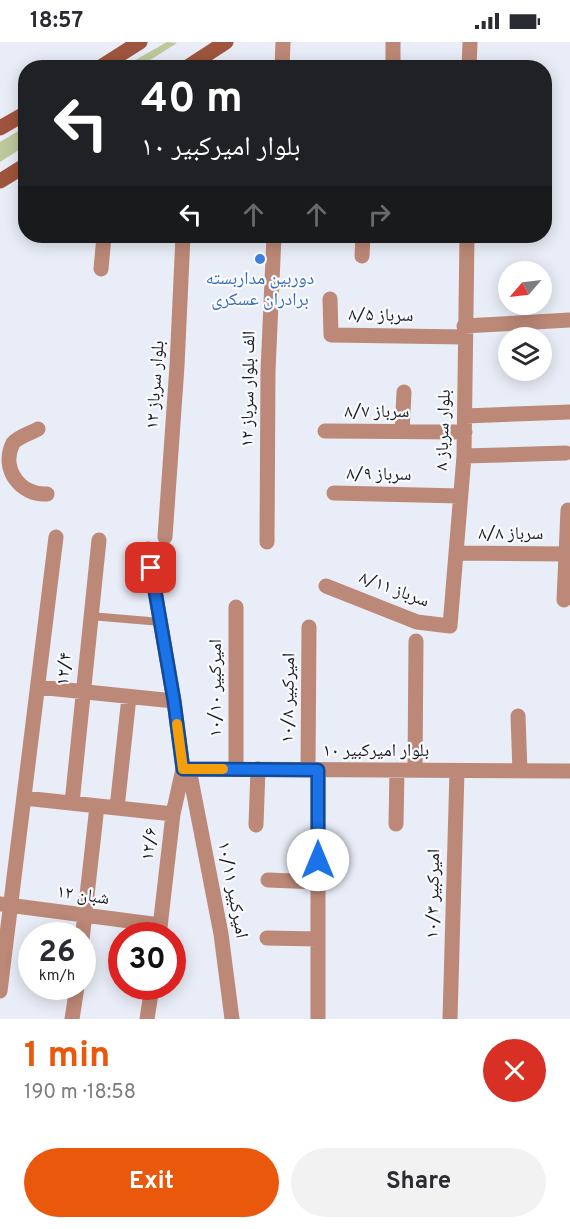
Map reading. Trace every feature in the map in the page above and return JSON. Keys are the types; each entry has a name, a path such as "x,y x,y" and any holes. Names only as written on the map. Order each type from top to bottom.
{"main road":[{"path":"112,60 140,42"},
{"path":"199,60 221,43"},
{"path":"0,128 18,117"},
{"path":"0,182 18,170"}],"street":[{"path":"282,60 283,42"},
{"path":"393,42 393,60"},
{"path":"469,60 470,42"},
{"path":"100,269 103,243"},
{"name":"۱۲ بلوار سرباز","path":"165,537 183,243"},
{"name":"۱۲ الف بلوار سرباز","path":"267,542 268,372 274,243"},
{"path":"362,256 363,243"},
{"name":"۸ بلوار سرباز","path":"450,626 464,456 467,243"},
{"name":"۸/۵ سرباز","path":"330,299 331,334 465,331"},
{"path":"465,331 570,320"},
{"path":"402,432 404,392"},
{"path":"465,416 570,412"},
{"path":"38,429 14,442 4,457 10,477 23,489 40,495 47,494"},
{"name":"۸/۷ سرباز","path":"325,431 465,432"},
{"path":"464,456 566,453"},
{"name":"۸/۹ سرباز","path":"334,493 460,496"},
{"path":"564,600 568,510"},
{"path":"0,991 6,905 24,798 56,537"},
{"name":"۱۲/۴","path":"72,803 99,540"},
{"name":"۱۰/۱۱ امیرکبیر","path":"148,549 186,769 221,934 232,1019"},
{"name":"۸/۸ سرباز","path":"456,553 566,554"},
{"name":"۸/۱۱ سرباز","path":"326,586 417,622 450,626"},
{"name":"۱۰/۱۰ امیرکبیر","path":"236,607 236,769"},
{"name":"۱۰/۸ امیرکبیر","path":"309,627 318,882 318,1019"},
{"path":"415,770 416,641"},
{"path":"38,687 174,701"},
{"path":"117,808 129,698"},
{"path":"518,716 520,771"},
{"name":"۱۰ بلوار امیرکبیر","path":"186,769 570,771"},
{"name":"۱۲/۶","path":"161,922 173,814 186,769"},
{"path":"256,825 258,769"},
{"path":"396,824 397,770"},
{"name":"۱۰/۳ امیرکبیر","path":"450,1019 457,771"},
{"path":"24,798 173,814"},
{"path":"85,922 97,806"},
{"path":"268,880 318,882"},
{"name":"۱۲ شبان","path":"6,905 116,922"},
{"path":"267,938 318,939"},
{"path":"72,1019 74,1000"},
{"path":"147,1019 150,1000"}],"lane":[{"path":"90,616 161,622"}],"green space":[{"path":"167,42 177,43 150,60 135,60"},
{"path":"18,131 18,150 0,162 0,142"}],"slow traffic":[{"path":"177,724 183,769 223,769"}],"place":[{"name":"دوربین مداربسته برادران عسکری","path":"260,259"}],"route":[{"path":"151,568 174,701 183,769 318,770 318,860"}]}
